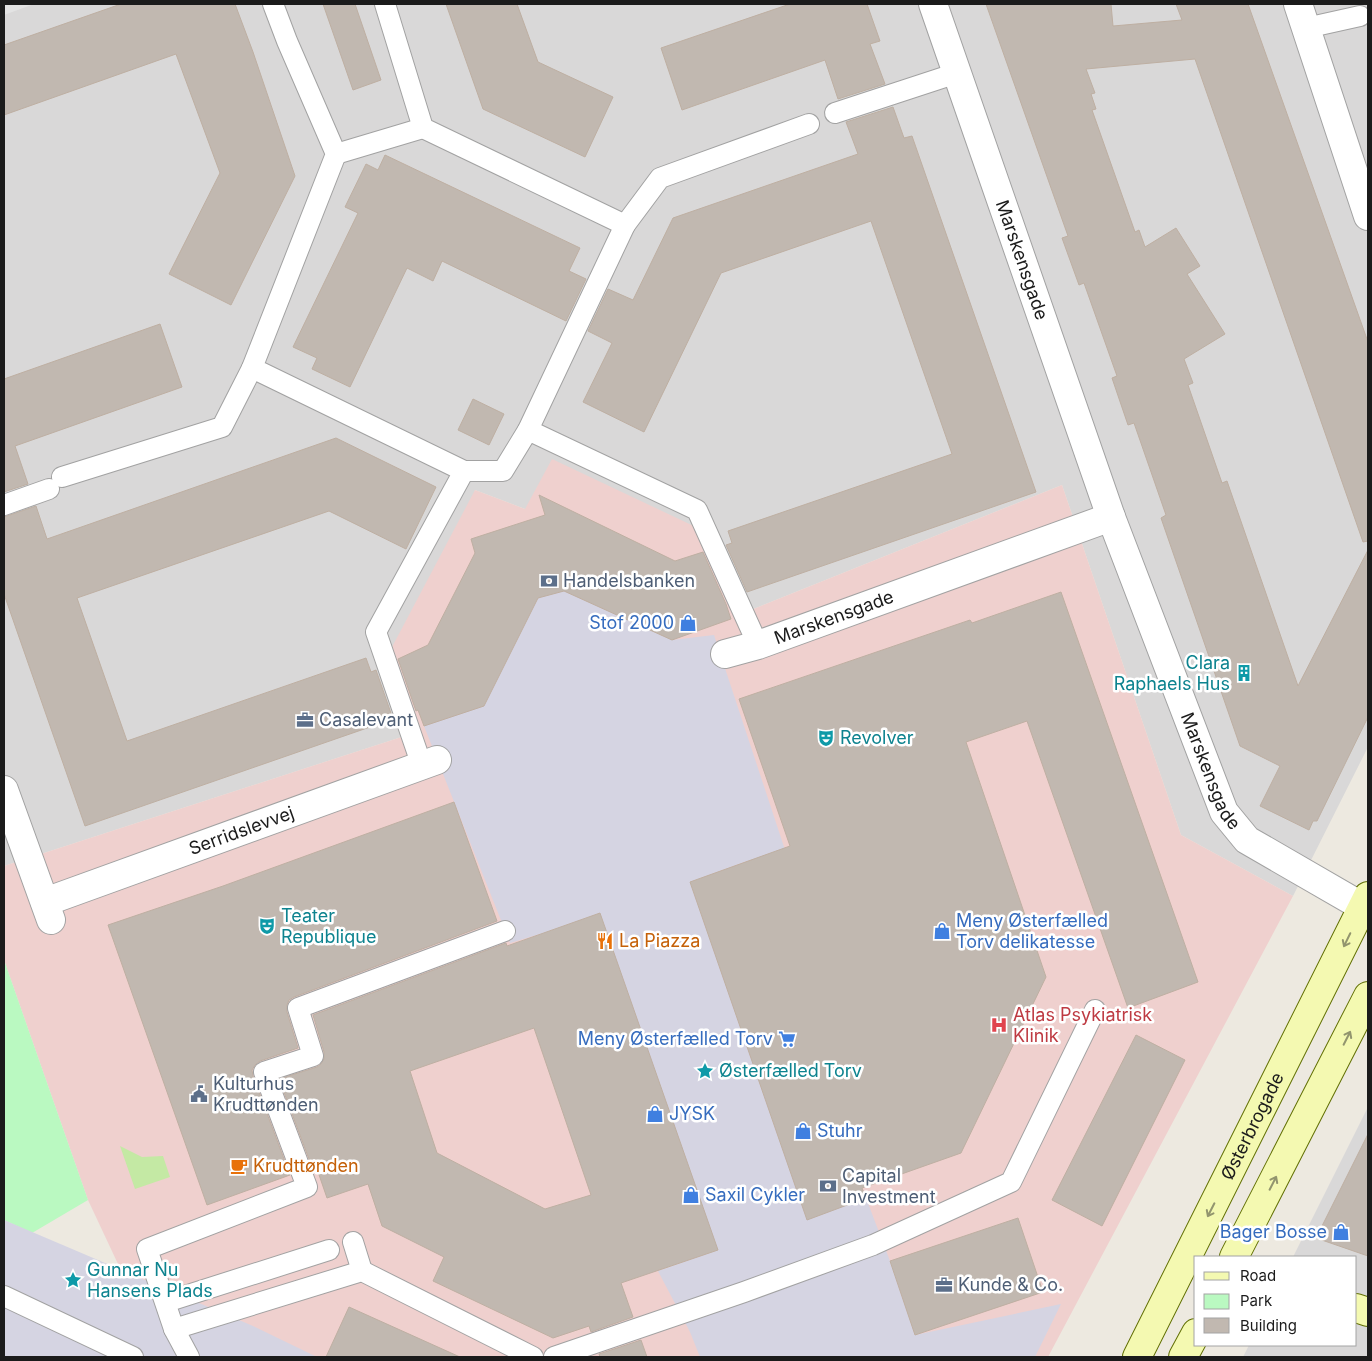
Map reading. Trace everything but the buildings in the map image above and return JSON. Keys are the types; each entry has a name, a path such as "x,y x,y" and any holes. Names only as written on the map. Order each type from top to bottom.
{"street":[{"name":"Marskensgade","path":"933,4 1112,517 1224,812 1247,840 1366,904"},
{"path":"1302,16 1368,216"},
{"name":"Marskensgade","path":"724,654 758,646 1112,517"},
{"name":"Serridslevvej","path":"4,790 48,912 429,763"},
{"name":"Østerbrogade","path":"1137,1357 1366,904"},
{"path":"1235,1256 1368,996"},
{"path":"1183,1357 1194,1337"}],"lane":[{"path":"4,505 55,483 222,427 252,368 336,154 273,4"},
{"path":"385,4 424,128"},
{"path":"1302,16 1360,16"},
{"path":"834,113 956,73"},
{"path":"252,368 464,472 503,471 528,430 625,225 660,178 809,124"},
{"path":"336,154 424,128 625,225"},
{"path":"528,430 697,510 758,646"},
{"path":"429,763 376,632 464,472"},
{"path":"190,1357 174,1328 147,1249 307,1187 264,1072 313,1056 298,1008 505,931"},
{"path":"554,1357 744,1292 873,1245 1011,1182 1095,1010"},
{"path":"353,1242 362,1271"},
{"path":"166,1302 329,1250"},
{"path":"174,1328 362,1271 533,1357"},
{"path":"4,1296 133,1357"}],"shaded area":[{"path":"4,4 1368,4 1368,747 1293,896 1181,835 1062,485 736,616 525,509 475,490 417,732 4,866"},
{"path":"4,4 34,4 4,15"},
{"path":"552,459 700,529 736,616 1062,485 1181,835 1293,896 1048,1357 269,1357 133,1296 88,1200 4,960 4,866 417,732 391,649 475,490 525,509"},
{"name":"Østerfælled Torv","path":"564,591 672,640 714,635 786,853 747,861 690,882 807,1219 866,1198 915,1335 1061,1304 1035,1357 700,1357 690,1332 658,1271 718,1250 540,934 510,943 424,726 484,706 538,598"},
{"path":"1368,1107 1368,1357 1243,1357 1248,1346 1357,1346 1357,1256 1294,1256"},
{"name":"Gunnar Nu Hansens Plads","path":"4,1220 253,1326 317,1357 4,1357"}],"green space":[{"path":"4,960 88,1200 32,1233 4,1220"},
{"path":"120,1146 142,1157 163,1156 170,1177 135,1189"}],"place":[{"name":"Handelsbanken","path":"549,581"},
{"name":"Stof 2000","path":"688,623"},
{"name":"Clara Raphaels Hus","path":"1244,673"},
{"name":"Casalevant","path":"305,720"},
{"name":"Revolver","path":"826,738"},
{"name":"Teater Republique","path":"267,926"},
{"name":"Meny Østerfælled Torv delikatesse","path":"942,931"},
{"name":"La Piazza","path":"605,941"},
{"name":"Atlas Psykiatrisk Klinik","path":"999,1025"},
{"name":"Meny Østerfælled Torv","path":"787,1039"},
{"name":"Østerfælled Torv","path":"705,1071"},
{"name":"Kulturhus Krudttønden","path":"199,1094"},
{"name":"JYSK","path":"655,1114"},
{"name":"Stuhr","path":"803,1131"},
{"name":"Krudttønden","path":"239,1166"},
{"name":"Capital Investment","path":"828,1186"},
{"name":"Saxil Cykler","path":"691,1195"},
{"name":"Bager Bosse","path":"1341,1232"},
{"name":"Gunnar Nu Hansens Plads","path":"73,1280"},
{"name":"Kunde & Co.","path":"944,1285"}]}
